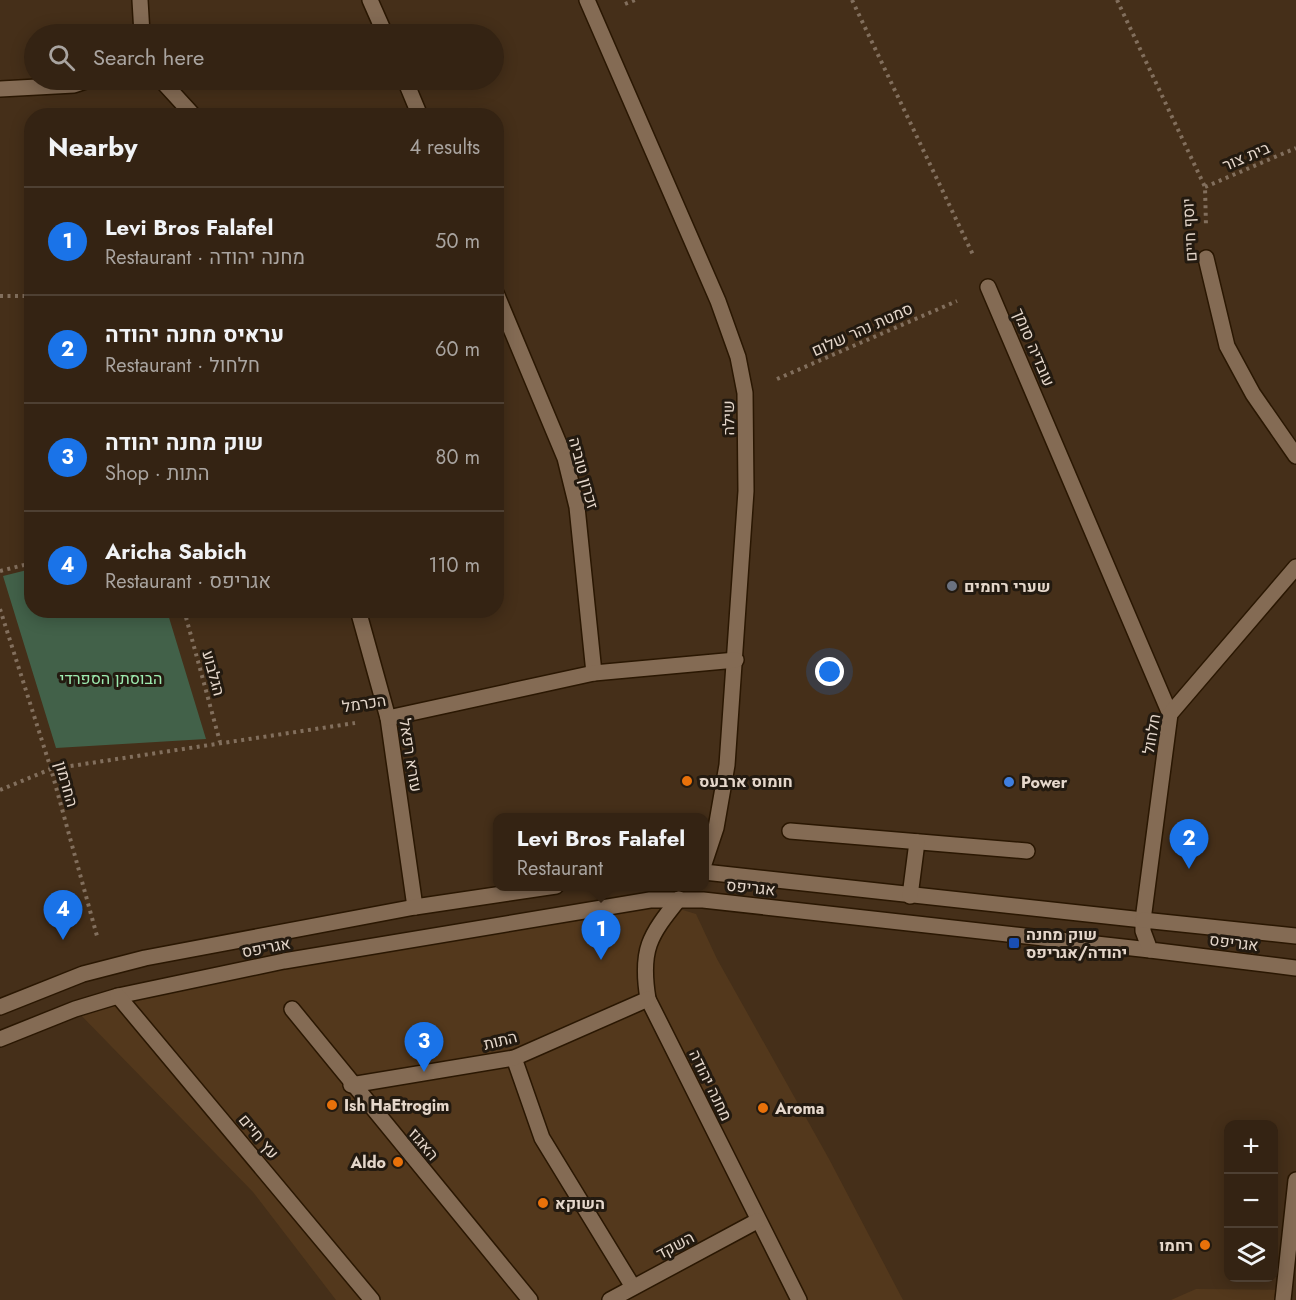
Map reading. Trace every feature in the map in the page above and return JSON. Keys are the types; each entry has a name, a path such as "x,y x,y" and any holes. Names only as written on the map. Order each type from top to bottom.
{"street":[{"path":"140,0 141,24"},
{"path":"370,0 381,24"},
{"name":"שילה","path":"587,0 718,301 738,357 745,393 746,491 736,660 724,786 709,851"},
{"path":"0,89 24,88"},
{"path":"170,90 187,108"},
{"path":"409,90 417,108"},
{"name":"יוסף חיים","path":"1206,258 1227,346 1253,394 1296,456"},
{"name":"עובדיה סומך","path":"988,287 1170,714"},
{"name":"זכרון טוביה","path":"504,312 565,458 575,497 594,673"},
{"name":"חלחול","path":"1150,950 1143,931 1143,920 1170,714 1296,567"},
{"name":"עזרא רפאל","path":"360,618 388,718 415,907"},
{"name":"הכרמל","path":"388,718 594,673 736,660"},
{"path":"790,831 1027,851"},
{"path":"910,896 917,842"},
{"name":"אגריפס","path":"709,872 1296,936"},
{"name":"אגריפס","path":"0,1007 105,968 202,946 415,907 522,891"},
{"name":"מחנה יהודה","path":"685,891 657,926 647,949 643,969 648,999 757,1221 799,1300"},
{"name":"אגריפס","path":"0,1040 75,1009 118,996 284,961 417,937 650,900 679,898 1296,968"},
{"name":"עץ חיים","path":"118,996 372,1300"},
{"name":"התות","path":"351,1085 514,1058 648,999"},
{"name":"האגוז","path":"292,1009 351,1085 530,1300"},
{"path":"514,1058 542,1138 633,1287"},
{"path":"1283,1300 1296,1180"},
{"name":"השקד","path":"610,1300 757,1221"}],"path":[{"path":"852,0 988,287"},
{"name":"יוסף חיים","path":"1117,0 1205,187 1206,258"},
{"name":"בית צור","path":"1205,187 1296,148"},
{"name":"סמטת נהר שלום","path":"745,393 988,287"},
{"path":"0,296 24,296"},
{"path":"0,572 24,565"},
{"name":"החרמון","path":"0,609 51,769 105,968"},
{"name":"הגלבוע","path":"186,618 220,742"},
{"name":"הכרמל","path":"0,790 51,769 388,718"}],"shaded area":[{"path":"650,900 696,914 717,959 829,1159 903,1300 336,1300 253,1192 75,1009 118,996"},
{"path":"1196,1289 1284,1290 1283,1300 1171,1300"}],"green space":[{"name":"הבוסתן הספרדי","path":"24,571 24,618 169,618 206,739 56,748 3,576"}],"place":[{"name":"שערי רחמים","path":"952,586"},
{"name":"חומוס ארבעס","path":"687,781"},
{"name":"Power","path":"1009,782"},
{"name":"עראיס מחנה יהודה","path":"1189,869"},
{"name":"Aricha Sabich","path":"63,940"},
{"name":"שוק מחנה יהודה/אגריפס","path":"1014,943"},
{"name":"Levi Bros Falafel","path":"601,960"},
{"name":"שוק מחנה יהודה","path":"424,1072"},
{"name":"Ish HaEtrogim","path":"332,1105"},
{"name":"Aroma","path":"763,1108"},
{"name":"Aldo","path":"398,1162"},
{"name":"השוקא","path":"543,1203"},
{"name":"רחמו","path":"1205,1245"}]}
